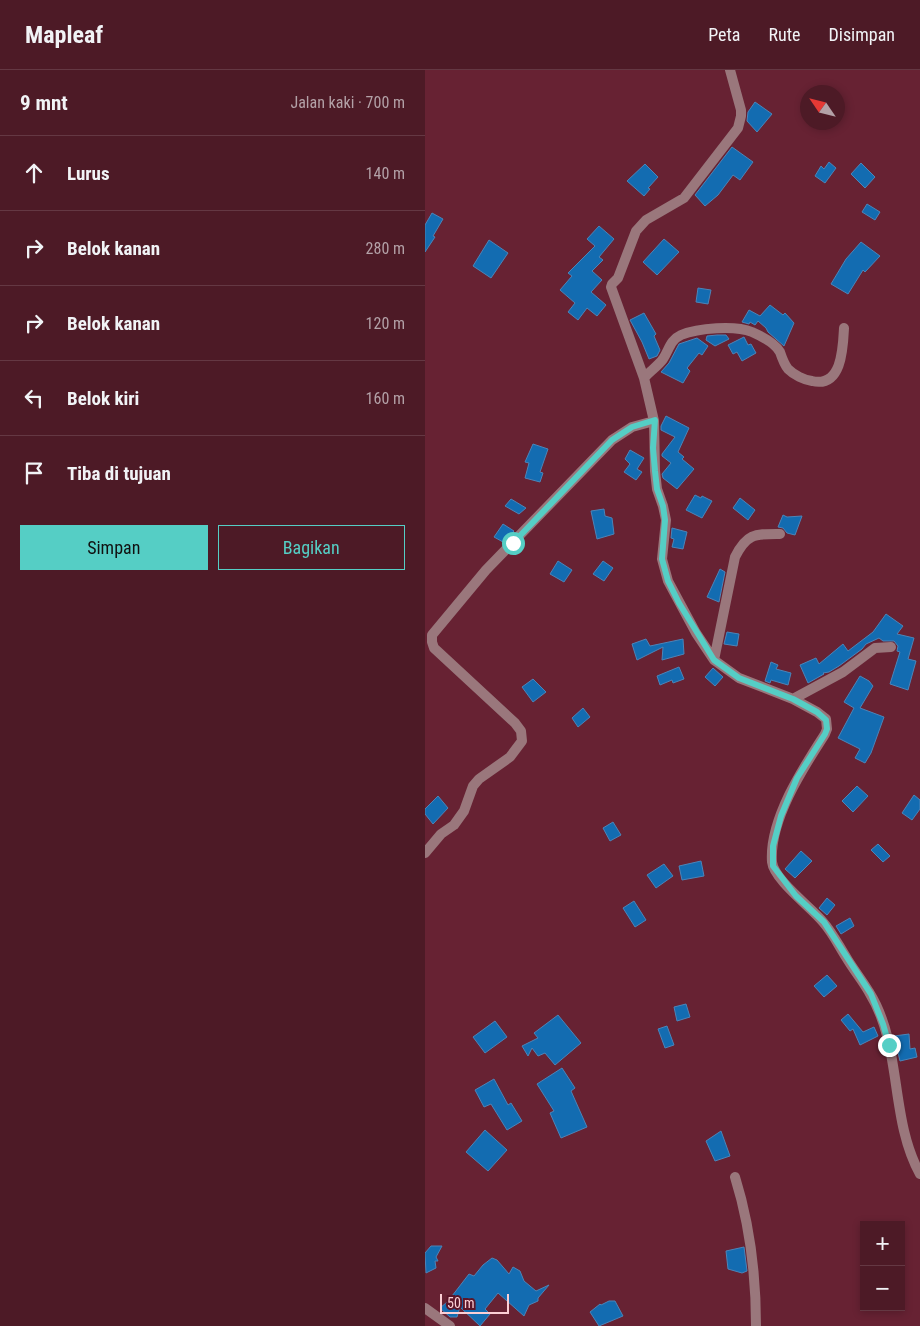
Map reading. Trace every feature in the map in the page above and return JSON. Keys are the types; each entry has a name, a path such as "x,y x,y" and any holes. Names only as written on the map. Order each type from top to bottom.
{"street":[{"path":"730,70 741,110 738,128 684,198 640,226 618,278 612,284 612,290 644,378 655,420 653,448 655,471 657,489 663,506 665,520 663,569 679,603 714,660 739,678 793,699 817,712 826,720 827,729 797,778 781,816 773,846 773,866 796,896 824,922 871,994 889,1045 905,1136 914,1163 920,1174"},
{"path":"644,378 663,358 673,340 680,335 725,327 741,328 767,341 779,351 789,370 799,376 810,381 828,380 834,375 839,366 844,328"},
{"path":"425,854 441,834 454,825 464,811 473,786 479,779 511,757 522,741 521,731 515,723 434,648 431,642 432,635 486,570 612,440 632,427 655,420"},
{"path":"714,660 735,557 739,548 748,538 757,533 780,534"},
{"path":"793,699 843,672 875,648 891,647"},
{"path":"735,1177 742,1201 752,1255 756,1295 756,1326"},
{"path":"425,1308 450,1326"}],"building":[{"path":"755,102 772,114 757,132 747,121 748,112"},
{"path":"732,147 753,162 740,180 733,175 718,195 705,206 695,195"},
{"path":"829,162 836,168 825,183 815,176 821,166 824,169"},
{"path":"861,163 875,177 865,188 851,174"},
{"path":"645,164 658,177 648,188 650,189 644,196 627,181"},
{"path":"867,204 880,212 875,220 862,212"},
{"path":"432,213 443,219 433,236 435,237 425,252 425,225"},
{"path":"599,226 614,239 599,257 603,260 592,271 602,280 591,292 606,305 597,316 587,308 578,320 568,312 575,303 560,290 572,276 568,273 595,246 587,239"},
{"path":"664,239 679,252 657,275 643,262"},
{"path":"489,240 508,253 491,278 473,266"},
{"path":"861,242 880,256 865,272 863,270 848,294 831,284 846,259"},
{"path":"698,288 711,290 708,304 696,302"},
{"path":"770,305 783,315 785,313 794,323 784,346 758,321 755,325 750,322 749,324 742,322 749,310 760,316"},
{"path":"644,313 656,334 654,336 660,350 657,356 649,359 630,320"},
{"path":"726,335 729,339 715,346 706,340 707,336"},
{"path":"744,337 748,345 751,344 756,353 742,361 737,352 733,354 728,345"},
{"path":"697,338 708,346 702,355 699,353 687,368 690,371 683,383 661,372 669,363 679,344"},
{"path":"666,416 689,428 678,452 684,457 682,459 694,469 677,489 663,478 662,474 671,463 662,454 675,437 661,430"},
{"path":"533,444 548,449 540,472 543,473 540,482 525,478 529,463 525,462"},
{"path":"630,450 644,458 637,469 642,472 636,480 624,472 630,464 625,459"},
{"path":"695,495 712,501 702,518 686,510"},
{"path":"740,498 755,510 748,520 733,508"},
{"path":"511,499 526,508 519,514 505,506"},
{"path":"604,509 605,516 612,518 614,534 597,539 591,511"},
{"path":"783,515 787,517 802,516 795,535 787,533 783,528 778,527"},
{"path":"503,524 514,531 503,542 494,537"},
{"path":"672,528 687,532 683,549 672,547 674,539 671,538"},
{"path":"558,561 572,570 564,582 550,574"},
{"path":"603,561 613,568 604,581 593,574"},
{"path":"720,569 725,572 719,602 707,597"},
{"path":"886,614 903,626 897,634 914,638 908,659 916,661 908,690 890,684 900,652 897,651 898,646 894,641 883,641 879,638 866,644 839,666 823,673 808,683 800,665 816,658 819,664 843,644 848,651 873,632"},
{"path":"727,632 739,634 737,646 724,644"},
{"path":"646,639 650,646 683,639 684,654 662,660 663,647 637,660 632,644"},
{"path":"771,662 778,665 776,669 791,673 788,685 771,680 770,683 765,681"},
{"path":"679,667 684,679 673,683 672,680 660,685 657,676"},
{"path":"713,668 723,677 715,686 705,677"},
{"path":"860,676 869,681 873,686 860,708 884,717 871,753 865,763 855,758 860,749 838,738 854,708 844,702"},
{"path":"533,679 546,692 533,702 522,687"},
{"path":"583,708 590,717 578,727 572,718"},
{"path":"857,786 868,796 853,812 842,801"},
{"path":"914,795 920,800 920,809 912,820 902,813"},
{"path":"438,796 448,808 433,824 425,814 425,809"},
{"path":"613,822 621,835 610,841 603,828"},
{"path":"878,844 890,856 883,862 871,850"},
{"path":"801,851 812,861 795,878 785,869"},
{"path":"701,861 704,876 682,880 679,866"},
{"path":"664,864 673,876 656,888 647,875"},
{"path":"827,898 835,905 827,915 819,908"},
{"path":"634,901 646,920 635,927 623,908"},
{"path":"850,918 854,926 841,934 836,926"},
{"path":"827,975 837,986 824,997 814,986"},
{"path":"686,1004 690,1017 677,1021 674,1007"},
{"path":"848,1014 863,1032 874,1027 878,1036 860,1045 853,1029 850,1031 841,1020"},
{"path":"558,1015 581,1043 555,1065 545,1053 538,1056 532,1048 528,1056 522,1046 538,1038 534,1033"},
{"path":"495,1021 507,1037 485,1053 473,1037"},
{"path":"667,1026 674,1045 665,1048 658,1029"},
{"path":"909,1034 910,1049 915,1048 917,1057 900,1061 894,1036"},
{"path":"562,1068 575,1088 571,1091 587,1127 561,1138 550,1113 554,1111 537,1084"},
{"path":"494,1079 508,1105 511,1103 522,1121 507,1130 491,1104 484,1107 475,1090"},
{"path":"485,1130 507,1150 488,1171 466,1152"},
{"path":"721,1131 730,1156 715,1161 706,1141"},
{"path":"431,1246 442,1246 436,1257 438,1261 435,1261 436,1268 426,1273 425,1253"},
{"path":"744,1247 747,1271 742,1273 728,1269 726,1251"},
{"path":"492,1258 497,1260 509,1274 513,1267 520,1271 524,1281 536,1291 549,1285 538,1298 538,1301 529,1305 524,1316 498,1293 485,1309 490,1314 480,1326 460,1307 457,1317 450,1317 440,1308 453,1297 469,1274 474,1276"},
{"path":"615,1301 623,1316 599,1326 590,1312 600,1304"}],"route":[{"path":"513,543 612,440 632,427 655,420 653,448 655,471 657,489 663,506 665,520 663,569 696,633 714,660 739,678 793,699 817,712 826,720 827,729 825,734 797,778 781,816 773,846 772,862 775,870 796,896 824,922 871,994 889,1045"}]}
